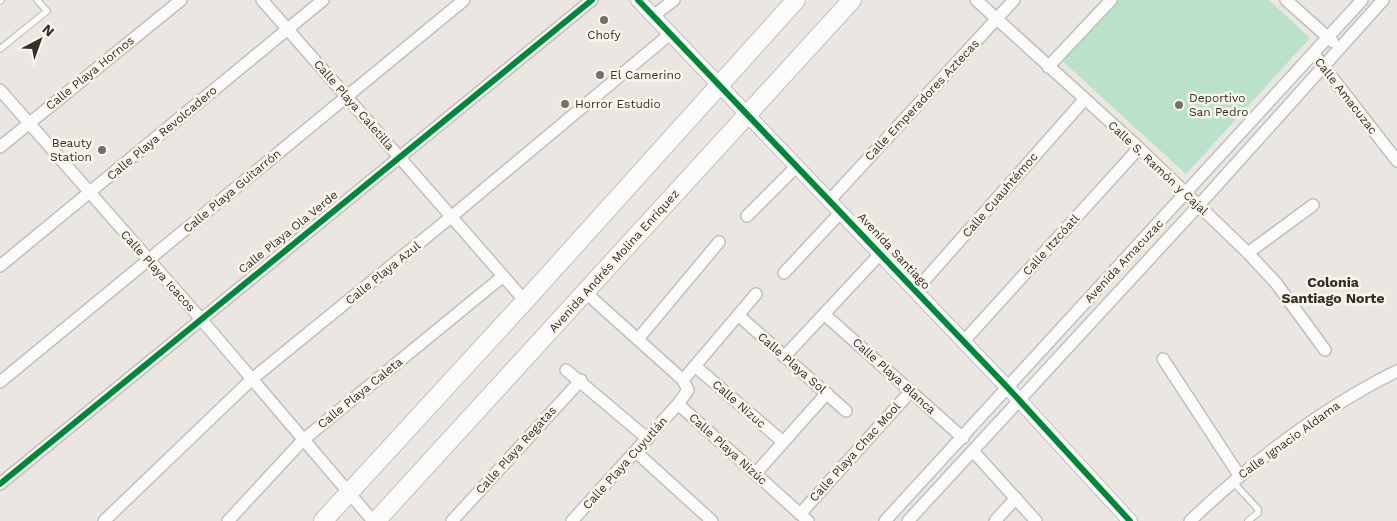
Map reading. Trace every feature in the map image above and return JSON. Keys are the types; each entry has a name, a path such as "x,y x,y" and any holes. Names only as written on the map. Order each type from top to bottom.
{"main road":[{"path":"323,521 525,301 796,0"},
{"name":"Avenida Andrés Molina Enríquez","path":"374,521 852,0"}],"street":[{"name":"Calle Playa Hornos","path":"0,146 181,0"},
{"name":"Calle Playa Caletilla","path":"262,0 502,277 525,301"},
{"name":"Calle Playa Revolcadero","path":"0,266 323,0"},
{"name":"Calle Playa Guitarrón","path":"0,382 464,0"},
{"name":"Calle Playa Ola Verde","path":"0,484 200,318 592,0"},
{"name":"Avenida Santiago","path":"638,0 1008,388 1130,521"},
{"path":"653,16 674,0"},
{"name":"Calle S. Ramón y Cajal","path":"976,0 1048,68 1139,148 1248,253 1276,284 1325,350"},
{"name":"Calle Emperadores Aztecas","path":"830,200 1014,0"},
{"path":"1048,68 1111,0"},
{"path":"1286,0 1340,48"},
{"name":"Avenida Amacuzac","path":"885,521 1362,0"},
{"name":"Avenida Amacuzac","path":"908,521 1199,205 1383,0"},
{"name":"Calle Playa Azul","path":"104,521 252,379 451,217 670,34"},
{"name":"Calle Amacuzac","path":"1314,54 1397,161"},
{"name":"Calle Playa Icacos","path":"0,90 200,318 348,493 374,521"},
{"name":"Calle Cuauhtémoc","path":"916,291 1084,100"},
{"name":"Calle Itzcóatl","path":"963,342 1139,148"},
{"path":"747,216 797,166"},
{"path":"1248,253 1313,205"},
{"path":"784,273 841,212"},
{"path":"638,339 719,242"},
{"path":"784,357 880,254"},
{"name":"Calle Playa Caleta","path":"228,521 303,440 502,277"},
{"path":"585,292 683,380 756,294"},
{"name":"Calle Playa Blanca","path":"824,314 963,438"},
{"name":"Calle Playa Sol","path":"738,315 846,411"},
{"path":"1163,359 1235,478"},
{"name":"Calle Nizuc","path":"696,366 783,442"},
{"path":"566,370 581,380 648,439"},
{"name":"Calle Ignacio Aldama","path":"1190,521 1235,478 1331,407 1397,371"},
{"name":"Calle Playa Regatas","path":"452,521 581,380"},
{"name":"Calle Playa Nizúc","path":"683,380 688,390 678,404 804,518"},
{"name":"Calle Playa Chac Mool","path":"804,518 911,391"},
{"path":"755,474 827,393"},
{"name":"Calle Playa Cuyutlán","path":"572,521 678,404"},
{"path":"973,450 1036,521"},
{"path":"636,452 712,521"},
{"path":"995,521 1016,498"}],"lane":[{"path":"0,49 47,11 37,0"},
{"path":"1235,478 1258,509 1258,513 1248,521"}],"green space":[{"name":"Deportivo San Pedro","path":"1116,0 1269,0 1310,38 1186,174 1061,60"}],"cycle path":[{"path":"0,484 592,0"},
{"path":"638,0 1008,388 1130,521"}],"place":[{"name":"Chofy","path":"604,20"},
{"name":"El Camerino","path":"600,75"},
{"name":"Horror Estudio","path":"565,104"},
{"name":"Deportivo San Pedro","path":"1179,105"},
{"name":"Beauty Station","path":"102,150"}],"district":[{"name":"Colonia Santiago Norte","path":"1333,290"}]}
